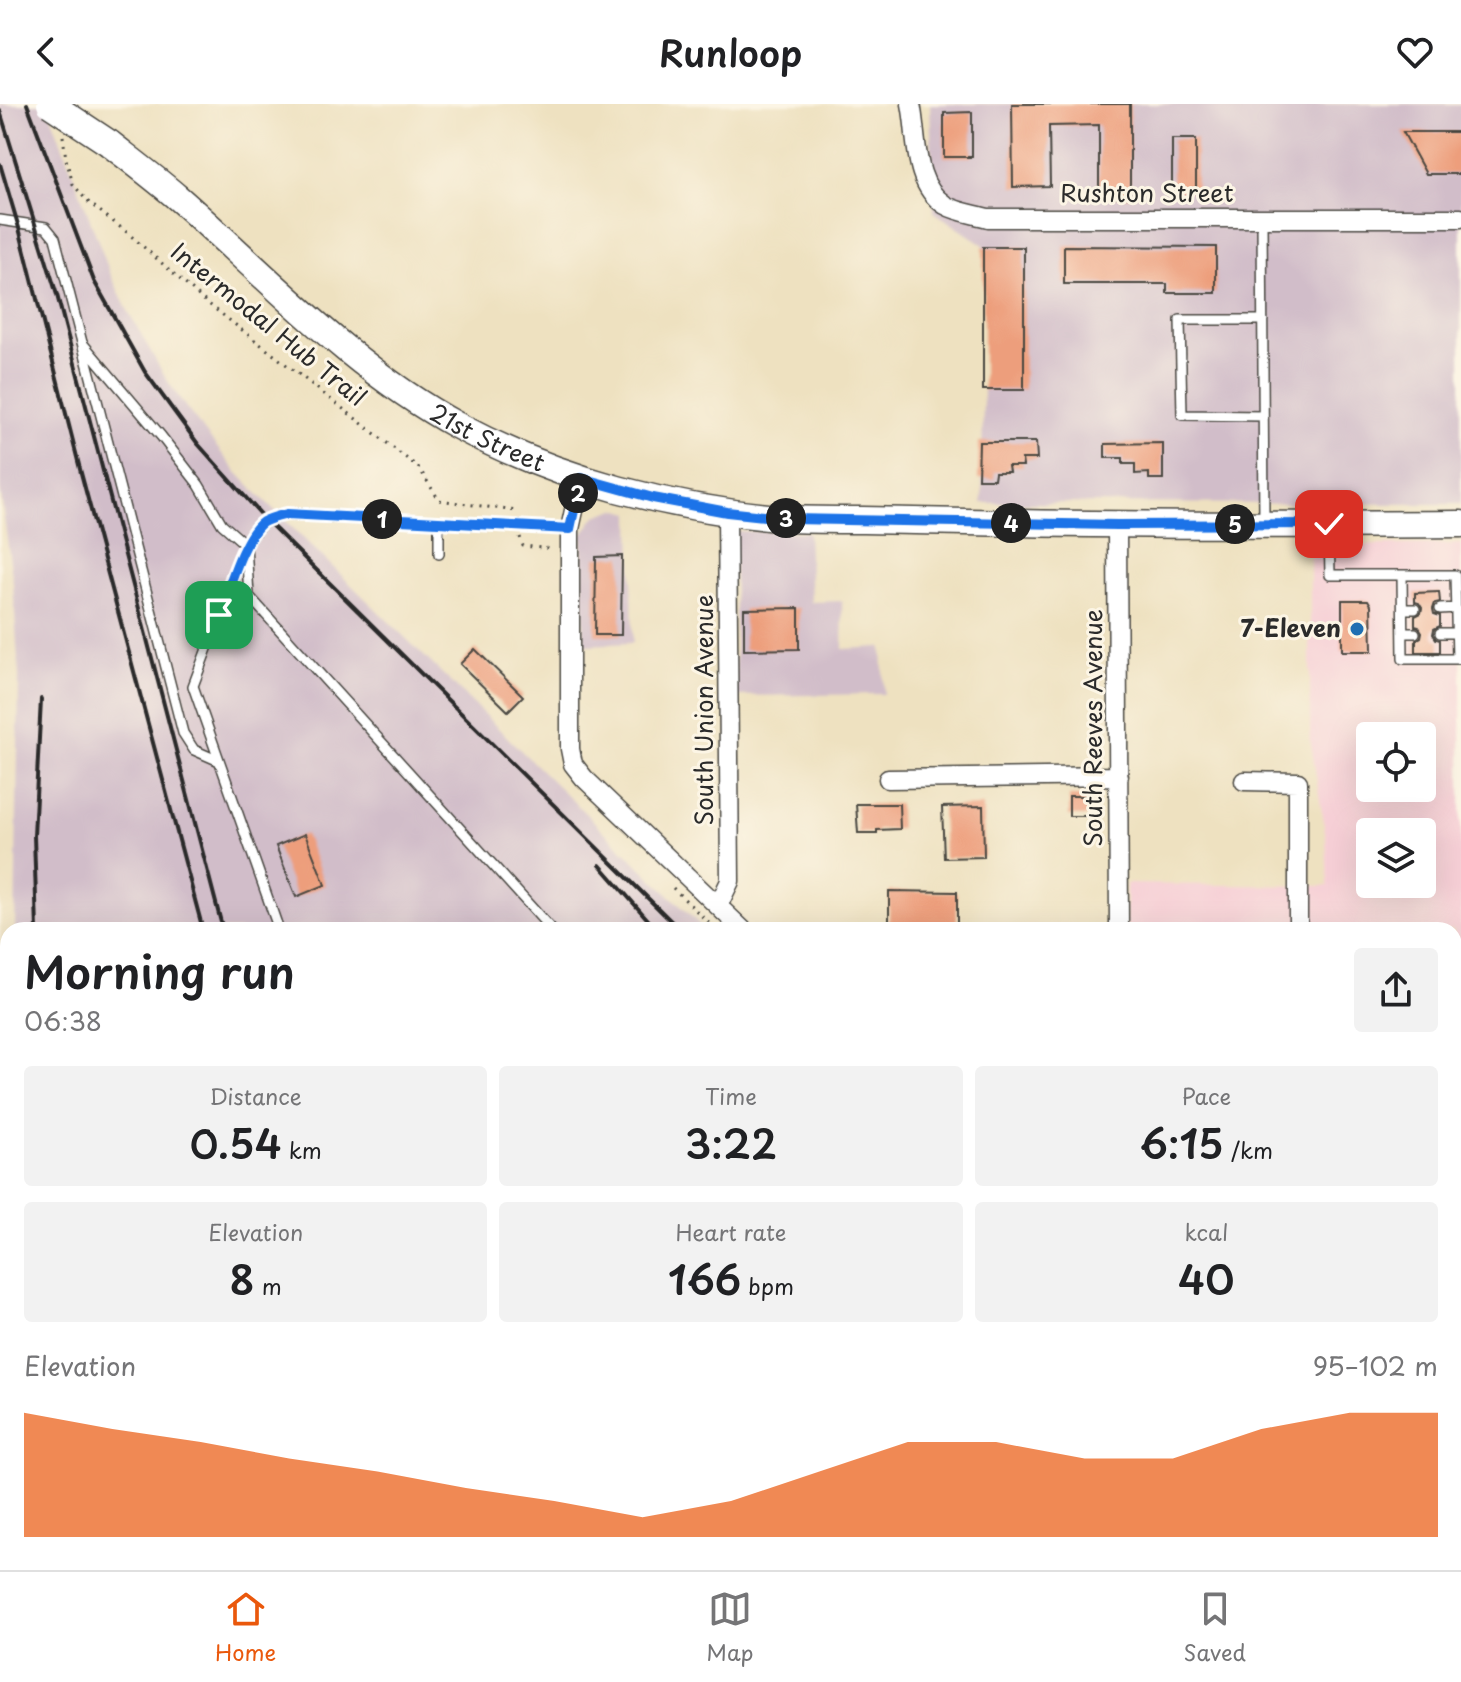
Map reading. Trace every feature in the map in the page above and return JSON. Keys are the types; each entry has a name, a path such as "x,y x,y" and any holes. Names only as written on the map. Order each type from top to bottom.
{"main road":[{"name":"21st Street","path":"50,104 109,143 177,197 329,335 401,390 456,425 518,455 581,478 653,498 727,512 791,519 1117,525 1461,524"}],"street":[{"name":"Rushton Street","path":"911,104 921,173 927,185 944,204 953,209 988,218 1461,218"},
{"path":"581,478 570,529 570,749 573,764 735,922"},
{"name":"South Union Avenue","path":"718,906 730,881 727,512"},
{"name":"South Reeves Avenue","path":"1117,525 1119,922"},
{"path":"888,779 1119,776"},
{"path":"1244,781 1298,782 1298,922"}],"lane":[{"path":"1262,218 1264,524"},
{"path":"0,220 46,227 55,238 183,733 194,750 219,761"},
{"path":"1263,320 1180,320 1182,415 1263,416"},
{"path":"83,344 199,485 222,524 246,545 249,596 545,922"},
{"path":"276,922 193,686 246,545 256,528 266,520 287,514 570,529"},
{"path":"439,522 439,554"},
{"path":"1329,524 1330,575 1402,575 1455,575 1459,659 1403,659 1402,575"},
{"path":"1440,609 1456,608"},
{"path":"1403,609 1415,609"},
{"path":"1403,633 1415,633"},
{"path":"1440,633 1457,633"}],"path":[{"name":"Intermodal Hub Trail","path":"63,132 73,184 87,201 201,298 419,468 439,500 516,511"},
{"path":"519,533 523,546 548,548 570,555"}],"shaded area":[{"path":"0,104 47,104 110,273 127,309 165,377 234,469 697,922 15,922 19,676 13,583 0,488"},
{"path":"930,104 1461,104 1461,504 982,503 984,245 934,212"},
{"path":"616,509 631,513 633,643 584,645 582,535 596,516"},
{"path":"734,531 808,532 811,602 842,601 843,649 882,647 884,694 736,696"},
{"path":"1461,544 1461,922 1126,922 1126,884 1328,886 1326,838 1310,738 1310,546"}],"building":[{"path":"1012,104 1130,104 1130,197 1099,197 1099,125 1049,126 1050,186 1013,187"},
{"path":"972,112 972,157 944,157 944,113"},
{"path":"1403,132 1461,132 1461,174 1426,174"},
{"path":"1172,139 1196,139 1196,191 1172,191"},
{"path":"1064,246 1216,247 1216,293 1167,293 1167,284 1064,284"},
{"path":"983,247 1024,247 1024,390 983,390"},
{"path":"979,442 1036,442 1037,459 1022,459 1023,466 1008,466 1009,472 995,472 994,479 978,479"},
{"path":"1163,443 1163,479 1149,479 1149,473 1135,474 1135,464 1123,464 1123,458 1105,458 1105,444"},
{"path":"622,556 621,635 595,635 596,557"},
{"path":"1439,592 1440,602 1435,603 1433,609 1434,614 1440,616 1440,626 1434,629 1433,634 1440,640 1440,652 1416,652 1416,640 1422,632 1415,626 1415,616 1421,613 1422,608 1415,602 1415,593"},
{"name":"7-Eleven","path":"1342,600 1368,600 1371,605 1372,651 1342,651"},
{"path":"799,608 799,649 744,650 744,609"},
{"path":"475,649 523,696 508,711 460,664"},
{"path":"1069,796 1090,796 1090,816 1069,816"},
{"path":"856,804 899,804 900,829 858,833"},
{"path":"983,806 984,857 944,858 942,807"},
{"path":"305,834 325,885 296,897 276,846"},
{"path":"889,891 957,892 957,922 889,922"}],"railway":[{"path":"27,104 94,281 145,372 198,444 266,520 672,922"},
{"path":"0,111 57,295 221,922"},
{"path":"0,164 201,922"},
{"path":"37,922 34,836 41,699"},
{"path":"600,865 650,922"}],"place":[{"name":"7-Eleven","path":"1357,629"}],"route":[{"path":"219,615 246,545 256,528 266,520 287,514 570,529 581,478 653,498 727,512 791,519 1117,525 1329,524"}]}
